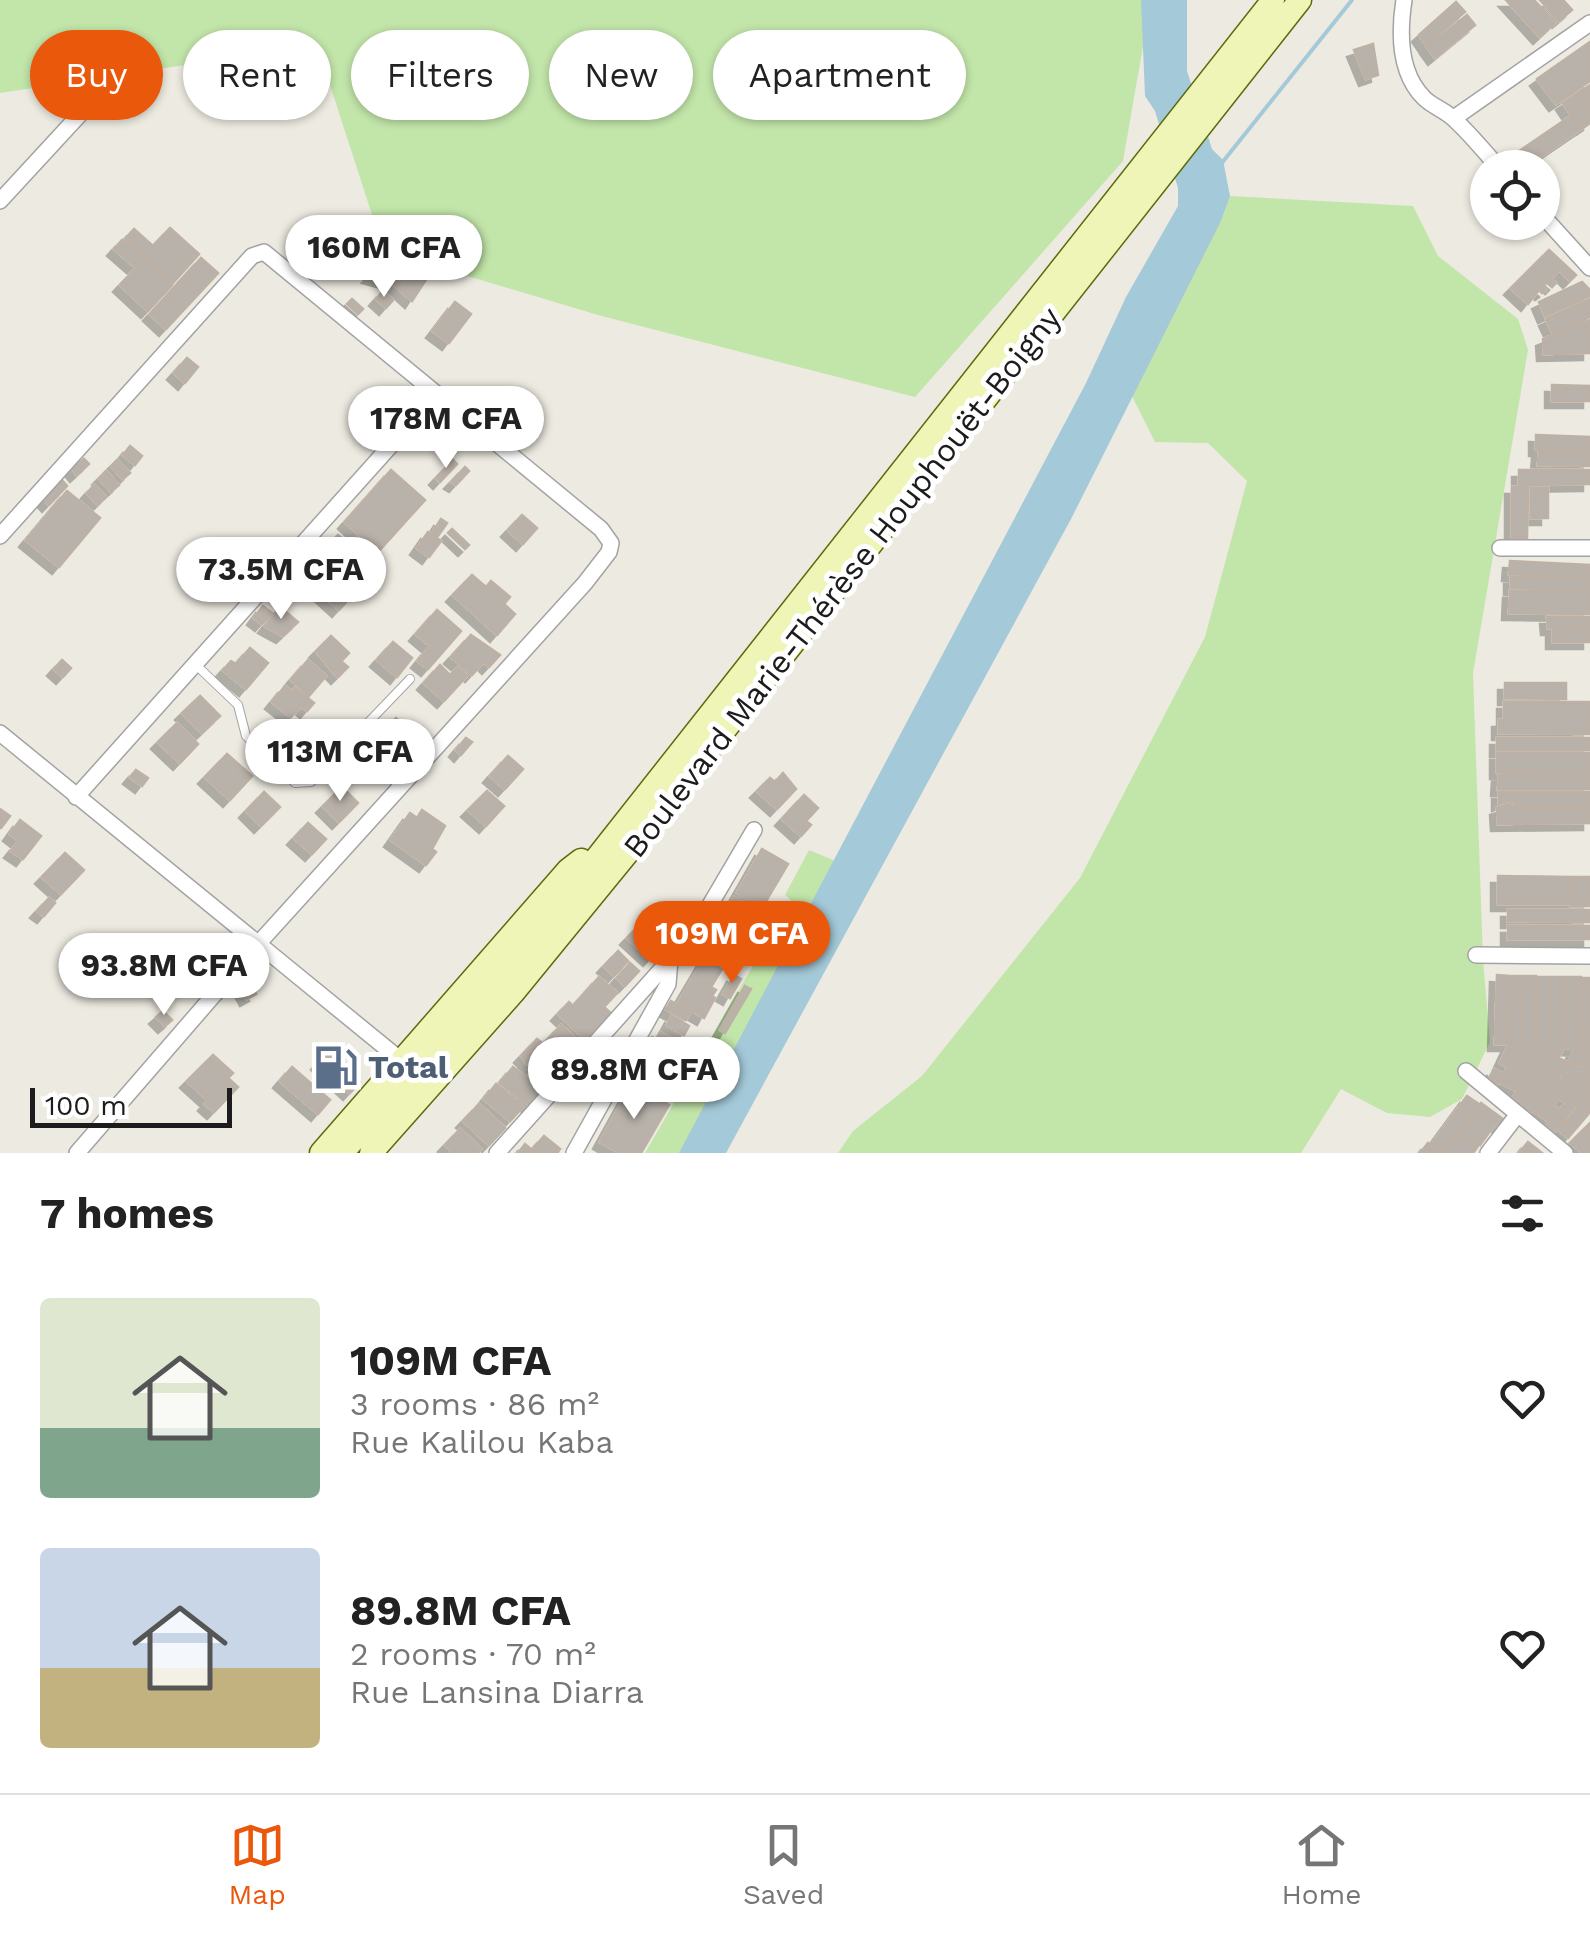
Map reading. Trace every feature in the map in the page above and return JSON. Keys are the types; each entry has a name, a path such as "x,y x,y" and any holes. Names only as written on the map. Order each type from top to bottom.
{"main road":[{"name":"Boulevard Marie-Thérèse Houphouët-Boigny","path":"371,1153 513,992 634,845 1273,0"},
{"name":"Boulevard Marie-Thérèse Houphouët-Boigny","path":"342,1153 528,944 1161,153 1210,115 1300,0"},
{"path":"321,1153 568,870 619,830"}],"street":[{"path":"1404,0 1403,57 1416,88 1426,100 1454,118 1483,150"},
{"path":"1454,118 1590,23"},
{"path":"0,201 73,120"},
{"path":"1560,235 1590,268"},
{"path":"0,536 258,252 272,256 601,529 611,543 584,583 258,944 77,1153"},
{"path":"76,796 436,394"},
{"path":"1500,548 1590,548"},
{"path":"0,734 402,1061"},
{"path":"498,1153 670,960 713,906 754,830"},
{"path":"1476,955 1590,956"},
{"path":"574,1153 668,984 670,960"},
{"path":"1466,1071 1566,1153"},
{"path":"1488,1153 1518,1114"}],"lane":[{"path":"195,664 238,705 246,736 295,782 311,782 410,679"},
{"path":"350,742 400,786"}],"green space":[{"path":"0,0 1151,0 1123,161 915,397 598,315 394,254 375,224 331,88 331,30 183,30 183,65 163,68 163,30 30,30 30,88 0,93"},
{"path":"1230,196 1413,206 1438,256 1518,319 1528,350 1473,673 1483,960 1490,1042 1462,1099 1430,1117 1387,1113 1341,1089 1301,1153 838,1153 853,1131 922,1076 1080,878 1205,637 1247,481 1208,443 1155,442 1132,396"},
{"path":"809,850 857,870 699,1153 645,1153 791,900 785,895"}],"water":[{"path":"1141,0 1187,0 1187,71 1212,149 1223,160 1230,196 1220,223 1071,519 726,1153 679,1153 1086,383 1126,297 1178,206 1178,188 1155,111 1145,96"}],"building":[{"path":"1506,0 1534,0 1555,23 1540,37"},
{"path":"1540,0 1563,0 1572,10 1559,21"},
{"path":"1456,2 1465,12 1426,45 1419,35"},
{"path":"1467,15 1475,25 1435,58 1427,47"},
{"path":"1590,42 1590,81 1556,104 1537,79"},
{"path":"1373,44 1378,75 1366,79 1354,50"},
{"path":"1590,85 1590,102 1571,115 1563,103"},
{"path":"1590,104 1590,123 1583,128 1574,114"},
{"path":"1572,115 1581,129 1550,150 1521,150"},
{"path":"170,228 199,254 173,283 125,239 134,229 153,246"},
{"path":"122,240 172,285 148,311 120,285 136,268 114,249"},
{"path":"1549,250 1576,275 1570,281 1559,270 1551,279 1556,283 1552,287 1546,282 1542,286 1546,290 1539,290 1528,304 1511,288"},
{"path":"385,257 400,269 406,262 427,278 412,301 391,282 369,276"},
{"path":"201,258 218,273 166,329 150,314"},
{"path":"1582,282 1590,296 1545,316 1539,302"},
{"path":"383,291 393,300 386,308 376,299"},
{"path":"352,299 363,309 358,314 347,304"},
{"path":"1590,299 1590,317 1553,334 1546,319"},
{"path":"455,302 471,314 449,343 433,331"},
{"path":"1590,320 1590,353 1544,354 1543,339"},
{"path":"187,358 198,367 185,383 174,373"},
{"path":"1552,385 1590,386 1590,401 1552,401"},
{"path":"1536,435 1590,437 1590,449 1536,449"},
{"path":"130,446 142,456 135,465 123,455"},
{"path":"1539,451 1590,451 1590,466 1538,465"},
{"path":"84,459 89,464 77,475 72,469"},
{"path":"117,460 130,473 123,479 111,466"},
{"path":"453,460 457,464 440,482 436,478"},
{"path":"465,467 469,471 456,485 451,482"},
{"path":"391,470 425,500 378,552 345,522"},
{"path":"1519,470 1590,470 1590,484 1519,485"},
{"path":"106,471 119,485 111,492 99,478"},
{"path":"61,479 67,486 49,505 43,498"},
{"path":"94,485 106,497 98,505 87,493"},
{"path":"1512,487 1528,487 1527,538 1512,538"},
{"path":"1531,488 1548,488 1548,518 1531,518"},
{"path":"67,491 100,518 59,567 26,540"},
{"path":"522,515 537,528 523,544 508,530"},
{"path":"441,519 447,523 438,536 432,533"},
{"path":"452,529 469,545 465,549 448,533"},
{"path":"428,532 441,541 429,557 417,548"},
{"path":"338,535 349,544 344,550 333,540"},
{"path":"331,543 343,553 336,560 325,550"},
{"path":"357,550 377,568 339,610 305,579 323,559 337,571"},
{"path":"1510,561 1590,565 1590,577 1509,574"},
{"path":"472,575 486,587 491,581 510,597 504,604 515,614 497,635 453,595"},
{"path":"1511,577 1590,578 1590,589 1511,588"},
{"path":"1510,591 1590,591 1590,614 1509,613"},
{"path":"263,606 272,613 262,624 254,618"},
{"path":"280,607 298,622 283,636 265,626"},
{"path":"437,610 461,631 428,669 418,661 430,646 416,634"},
{"path":"1547,617 1590,617 1590,628 1548,628"},
{"path":"1553,630 1590,630 1590,642 1553,642"},
{"path":"471,635 500,655 489,667 484,662 472,675 451,657"},
{"path":"331,636 349,653 332,671 316,651"},
{"path":"393,642 412,658 397,677 377,660"},
{"path":"250,648 268,663 246,689 223,670 231,661 236,664"},
{"path":"62,660 71,668 63,677 54,669"},
{"path":"308,660 326,676 309,696 291,680"},
{"path":"342,662 348,667 338,677 333,672"},
{"path":"440,665 450,675 457,668 467,676 444,701 424,683"},
{"path":"1505,683 1566,683 1566,699 1505,698"},
{"path":"285,686 292,692 295,688 314,703 307,711 301,706 291,717 272,702"},
{"path":"200,696 220,716 202,733 182,713"},
{"path":"1504,702 1590,702 1590,734 1499,733"},
{"path":"396,718 416,736 394,761 373,743"},
{"path":"177,723 198,744 180,763 158,742"},
{"path":"279,736 294,751 290,754 275,740"},
{"path":"466,738 472,742 461,755 456,750"},
{"path":"1497,738 1590,738 1590,750 1497,750"},
{"path":"1497,753 1590,753 1590,773 1497,772"},
{"path":"227,754 252,776 230,800 205,777"},
{"path":"304,754 314,761 308,769 299,762"},
{"path":"508,756 523,769 505,789 490,776"},
{"path":"136,770 148,778 142,786 130,777"},
{"path":"783,773 796,789 777,809 757,791 770,778 775,782"},
{"path":"1499,774 1590,774 1590,789 1498,789"},
{"path":"342,787 358,803 339,822 323,806"},
{"path":"487,791 504,806 486,826 468,810"},
{"path":"264,792 280,807 261,826 246,811"},
{"path":"1499,792 1590,792 1590,806 1516,805 1507,801 1499,804"},
{"path":"804,795 818,808 806,821 811,825 801,836 782,819"},
{"path":"1510,804 1590,808 1590,823 1498,824 1497,808"},
{"path":"0,809 10,816 1,828 0,828"},
{"path":"422,810 445,826 432,849 436,852 426,865 391,840 410,813 417,818"},
{"path":"20,820 41,836 23,859 11,851 19,841 10,834"},
{"path":"308,823 326,839 312,854 294,838"},
{"path":"762,849 788,864 762,908 737,893"},
{"path":"65,853 84,870 61,894 42,877"},
{"path":"1498,876 1570,877 1570,904 1498,904"},
{"path":"1572,877 1590,877 1590,906 1571,906"},
{"path":"734,897 756,910 746,926 751,929 747,936 751,939 735,955 709,940"},
{"path":"49,898 55,903 44,916 37,911"},
{"path":"657,907 679,927 650,959 627,938"},
{"path":"1508,910 1590,910 1590,922 1508,921"},
{"path":"1508,926 1590,926 1590,939 1508,939"},
{"path":"618,951 628,961 614,976 604,966"},
{"path":"704,959 722,969 711,987 716,990 712,996 715,998 704,1018 678,1003"},
{"path":"630,963 639,971 625,986 617,978"},
{"path":"734,975 741,979 730,998 723,994"},
{"path":"1497,975 1509,976 1507,1044 1495,1044"},
{"path":"1509,976 1523,976 1521,1045 1508,1045"},
{"path":"1524,976 1536,976 1534,1048 1522,1048"},
{"path":"599,977 617,993 604,1007 613,1015 588,1042 558,1014 569,1002 573,1006"},
{"path":"1536,977 1550,977 1550,1048 1536,1048"},
{"path":"1551,977 1565,977 1564,1012 1551,1012"},
{"path":"1566,977 1581,977 1580,1019 1565,1019"},
{"path":"1581,978 1590,978 1590,1026 1581,1026"},
{"path":"248,981 256,994 247,999 240,986"},
{"path":"745,986 751,989 725,1033 720,1030"},
{"path":"671,1001 691,1012 686,1020 666,1009"},
{"path":"163,1011 172,1020 165,1026 156,1017"},
{"path":"1551,1013 1564,1013 1564,1048 1550,1048"},
{"path":"672,1016 689,1026 684,1035 667,1025"},
{"path":"1565,1019 1580,1019 1579,1049 1565,1048"},
{"path":"561,1025 582,1044 570,1057 549,1038"},
{"path":"1580,1027 1590,1027 1590,1049 1581,1049"},
{"path":"660,1032 682,1045 662,1079 640,1067 650,1049 646,1046"},
{"path":"537,1039 541,1042 525,1060 521,1056"},
{"path":"544,1042 566,1062 555,1074 539,1060 532,1068 525,1062"},
{"path":"1508,1046 1517,1047 1507,1067 1500,1063"},
{"path":"1518,1046 1525,1049 1511,1078 1504,1074"},
{"path":"1525,1049 1540,1049 1526,1075 1516,1070"},
{"path":"1541,1049 1563,1049 1547,1067 1535,1061"},
{"path":"1574,1050 1589,1050 1578,1065 1569,1061"},
{"path":"1590,1050 1590,1071 1580,1064"},
{"path":"327,1053 360,1082 350,1093 318,1063"},
{"path":"213,1055 233,1073 228,1078 238,1087 214,1112 205,1104 208,1100 187,1081"},
{"path":"1554,1056 1589,1072 1580,1083 1549,1068"},
{"path":"1535,1062 1545,1069 1524,1103 1513,1097"},
{"path":"538,1065 553,1077 530,1106 500,1083 513,1067 527,1078"},
{"path":"292,1067 330,1100 318,1114 280,1081"},
{"path":"1545,1068 1560,1076 1550,1095 1535,1087"},
{"path":"1494,1069 1503,1074 1498,1084 1489,1078"},
{"path":"1516,1071 1525,1075 1517,1091 1501,1083 1505,1076 1511,1079"},
{"path":"1590,1072 1590,1089 1577,1105 1569,1098"},
{"path":"1563,1077 1578,1084 1564,1102 1558,1098 1554,1105 1547,1101"},
{"path":"496,1084 523,1107 510,1121 484,1099"},
{"path":"632,1084 669,1105 641,1153 620,1153 600,1142"},
{"path":"1534,1087 1549,1096 1538,1114 1522,1107"},
{"path":"1590,1093 1590,1112 1568,1138 1559,1130"},
{"path":"1467,1096 1479,1104 1442,1153 1431,1145"},
{"path":"1569,1099 1576,1105 1555,1131 1547,1125"},
{"path":"1547,1101 1558,1109 1549,1122 1538,1114"},
{"path":"1481,1103 1503,1119 1480,1145 1461,1132"},
{"path":"479,1104 505,1128 489,1145 463,1121"},
{"path":"1590,1123 1590,1153 1583,1153 1570,1143"},
{"path":"460,1129 481,1149 478,1153 453,1153 445,1145"},
{"path":"1460,1133 1478,1146 1473,1153 1445,1153"},
{"path":"544,1136 560,1149 557,1153 518,1153 525,1144 532,1150"},
{"path":"1528,1142 1542,1153 1519,1153"},
{"path":"1428,1143 1441,1153 1420,1153"}],"waterway":[{"path":"1221,164 1352,0"}],"place":[{"name":"Total","path":"335,1067"}]}
